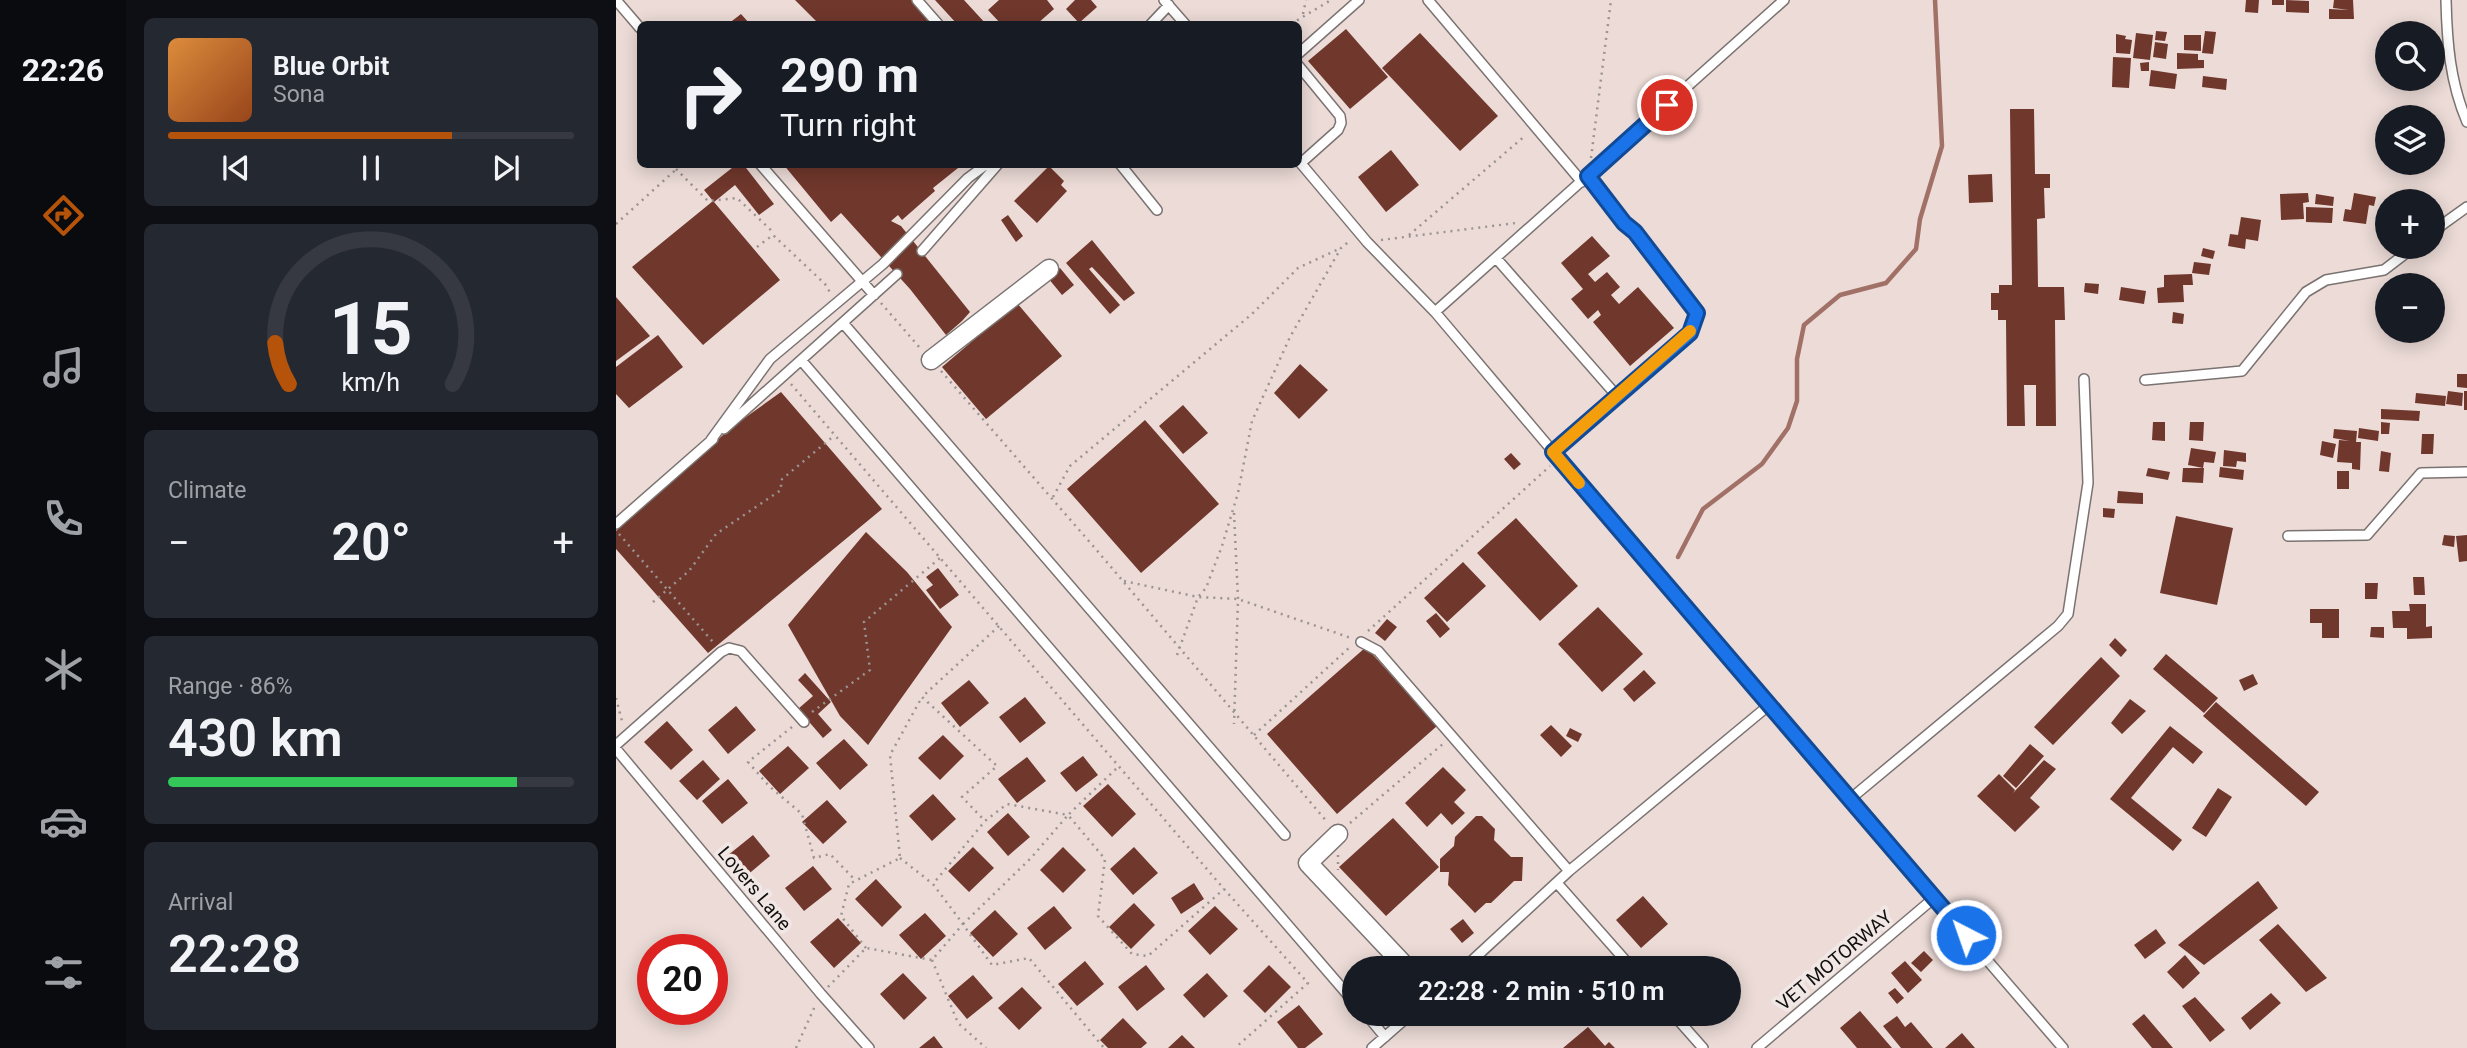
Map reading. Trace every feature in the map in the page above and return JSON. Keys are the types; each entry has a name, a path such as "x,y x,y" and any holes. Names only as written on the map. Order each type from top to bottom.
{"street":[{"path":"931,360 1049,269"},
{"path":"1338,834 1308,863 1396,956"}],"lane":[{"path":"616,0 637,24"},
{"path":"916,0 935,21"},
{"path":"1302,50 1359,0"},
{"path":"1428,0 1535,127 1635,232 1697,313 1690,333 1617,396 1556,455"},
{"path":"1435,312 1783,0"},
{"path":"2446,0 2447,45 2460,104 2467,122"},
{"path":"1153,21 1167,3 1182,21"},
{"path":"1302,70 1340,116 1341,123 1338,130 1302,160"},
{"path":"1302,164 1367,242 1435,312 1768,706 2063,1048"},
{"path":"763,168 874,295"},
{"path":"711,440 770,359 863,282 968,178 982,168"},
{"path":"922,251 995,168"},
{"path":"1123,168 1157,210"},
{"path":"2445,223 2467,207"},
{"path":"1496,258 1617,396"},
{"path":"2146,380 2242,370 2248,366 2306,292 2326,280 2384,270 2398,259"},
{"path":"616,526 897,274"},
{"path":"844,323 1285,835"},
{"path":"801,360 1342,988"},
{"path":"1849,800 2058,626 2068,614 2088,483 2084,379"},
{"path":"2288,536 2367,534 2421,473 2467,472"},
{"path":"1359,641 1378,650 1569,871"},
{"path":"616,747 722,652 729,649 741,651 803,721"},
{"path":"1477,956 1569,871 1768,706"},
{"name":"Lovers Lane","path":"616,747 869,1048"},
{"path":"1557,883 1621,956"},
{"name":"VET MOTORWAY","path":"1758,1048 1934,898"},
{"path":"1376,1026 1385,1037"},
{"path":"1373,1048 1397,1026"},
{"path":"1684,1026 1703,1048"}],"path":[{"path":"1303,16 1306,0"},
{"path":"1296,21 1331,0"},
{"path":"1585,179 1611,0"},
{"path":"1409,234 1535,127"},
{"path":"616,224 676,169 708,201 737,198 774,233"},
{"path":"1367,242 1409,234 1538,220"},
{"path":"1052,498 1070,466 1252,314 1298,268 1341,248 1360,234"},
{"path":"757,247 773,235 825,285 837,302"},
{"path":"1177,655 1198,597 1206,588 1234,509 1252,421 1290,337 1341,248"},
{"path":"874,295 1124,581 1338,834 1338,895"},
{"path":"784,376 1224,889 1308,983 1235,1048"},
{"path":"653,602 689,570 716,534 781,490 781,480 835,435"},
{"path":"1254,735 1359,641 1556,455"},
{"path":"1234,509 1238,599 1234,724"},
{"path":"616,526 619,535 722,652"},
{"path":"856,881 830,854 814,858 802,814 769,786 747,762 870,670 864,622 940,558"},
{"path":"1124,581 1198,597 1238,599 1359,641"},
{"path":"963,924 933,884 901,858 890,755 922,697 999,626"},
{"path":"922,697 997,766 962,797 985,821"},
{"path":"616,698 623,720 624,738"},
{"path":"1338,834 1452,736"},
{"path":"932,960 963,924 1031,858 1068,815 1119,766"},
{"path":"933,884 985,821 1007,804 1068,815 1105,859 1098,916 1132,954 1148,956 1224,889"},
{"path":"901,858 849,884 841,916 866,948 932,960"},
{"path":"933,884 992,965 1030,958 1104,1048"},
{"path":"796,1048 821,994 866,948"},
{"path":"932,960 958,1023 986,1048"}],"shaded area":[{"path":"616,0 2467,0 2467,1048 616,1048"}],"building":[{"path":"795,0 915,0 935,21 816,21"},
{"path":"935,0 964,0 983,21 954,21"},
{"path":"999,0 1047,0 1054,9 1040,21 998,21 988,10"},
{"path":"1075,0 1091,0 1097,7 1081,21 1077,21 1066,9"},
{"path":"2246,0 2259,0 2258,13 2245,12"},
{"path":"2272,0 2284,0 2284,5 2272,5"},
{"path":"2286,0 2309,1 2309,13 2286,12"},
{"path":"2334,0 2353,0 2354,19 2329,19 2329,9 2349,10 2333,8"},
{"path":"741,14 747,21 732,21"},
{"path":"1346,29 1388,77 1350,109 1308,61"},
{"path":"2156,31 2167,32 2165,41 2155,40"},
{"path":"2205,31 2216,32 2213,54 2202,53"},
{"path":"1420,33 1498,116 1460,151 1382,68"},
{"path":"2136,33 2153,35 2150,60 2133,58"},
{"path":"2116,34 2132,40 2130,54 2116,53"},
{"path":"2184,35 2201,35 2201,51 2184,50"},
{"path":"2155,42 2168,44 2166,59 2153,57"},
{"path":"2177,53 2198,54 2198,60 2204,60 2204,68 2177,69"},
{"path":"2113,57 2131,58 2129,88 2112,87"},
{"path":"2149,62 2149,71 2141,71 2140,63"},
{"path":"2151,70 2177,74 2175,89 2149,86"},
{"path":"2203,76 2227,79 2226,90 2202,87"},
{"path":"2010,109 2034,109 2035,174 2050,174 2050,188 2044,188 2045,218 2037,219 2038,287 2064,287 2065,320 2055,320 2056,426 2036,426 2036,385 2024,385 2025,426 2007,426 2006,320 1998,320 1998,310 1991,310 1991,293 1999,293 1999,285 2012,285"},
{"path":"1391,150 1419,185 1386,212 1358,177"},
{"path":"732,168 746,168 774,204 759,215 735,185 714,202 780,280 703,345 632,267 713,201 704,190"},
{"path":"786,168 958,168 933,188 935,191 902,220 898,215 891,221 901,226 970,312 946,335 910,289 841,213 831,222"},
{"path":"1047,168 1051,168 1064,181 1061,185 1067,191 1037,223 1014,201"},
{"path":"1992,174 1993,202 1969,203 1968,175"},
{"path":"2308,193 2309,202 2303,203 2304,219 2281,220 2280,194"},
{"path":"2354,193 2375,197 2374,206 2369,205 2366,224 2343,221 2345,209 2351,210"},
{"path":"2316,194 2334,197 2333,206 2315,204"},
{"path":"2306,207 2333,208 2332,223 2306,222"},
{"path":"1008,215 1023,236 1016,242 1001,220"},
{"path":"2241,217 2261,220 2258,241 2246,239 2245,249 2228,246 2230,234 2238,235"},
{"path":"1592,236 1610,256 1588,274 1595,282 1607,272 1620,287 1611,295 1619,304 1638,287 1674,328 1630,366 1593,322 1601,315 1598,310 1588,319 1571,299 1583,289 1561,263"},
{"path":"1092,240 1135,293 1124,301 1092,267 1089,269 1120,305 1110,314 1066,263"},
{"path":"2203,248 2215,251 2213,259 2201,256"},
{"path":"2194,262 2211,264 2209,275 2192,273"},
{"path":"1060,268 1074,285 1062,295 1048,278"},
{"path":"2192,274 2193,285 2183,285 2184,302 2158,303 2157,288 2164,287 2164,275"},
{"path":"2085,283 2099,284 2098,294 2084,292"},
{"path":"2121,287 2146,291 2144,304 2119,300"},
{"path":"616,297 650,336 616,361"},
{"path":"1017,303 1062,356 986,419 942,367"},
{"path":"2173,312 2184,314 2183,324 2172,323"},
{"path":"658,335 683,367 629,408 616,394 616,367"},
{"path":"1300,364 1328,390 1299,419 1274,393"},
{"path":"2457,374 2467,374 2467,388 2457,387"},
{"path":"2448,391 2463,393 2462,406 2446,404"},
{"path":"2464,391 2467,391 2467,410 2464,410"},
{"path":"781,392 882,509 708,653 616,549 616,531 732,427"},
{"path":"2416,393 2446,396 2445,406 2415,403"},
{"path":"1183,405 1208,433 1183,454 1159,426"},
{"path":"2381,409 2420,411 2419,421 2381,419"},
{"path":"1145,420 1219,504 1141,573 1067,489"},
{"path":"2153,422 2165,422 2165,441 2152,440"},
{"path":"2190,422 2204,422 2203,441 2189,440"},
{"path":"2381,422 2390,423 2389,434 2381,434"},
{"path":"2359,428 2379,431 2378,441 2358,438"},
{"path":"2334,429 2357,431 2356,442 2361,442 2360,470 2352,469 2352,463 2337,462 2339,440 2350,441 2333,438"},
{"path":"2422,434 2434,434 2433,454 2421,454"},
{"path":"2322,441 2336,444 2333,458 2320,455"},
{"path":"2191,448 2216,452 2214,463 2204,462 2203,468 2188,465"},
{"path":"2224,450 2246,453 2246,462 2237,461 2236,467 2223,466"},
{"path":"2381,451 2391,453 2389,472 2379,471"},
{"path":"1511,453 1521,464 1514,470 1504,459"},
{"path":"2220,467 2244,470 2243,480 2219,477"},
{"path":"2148,468 2170,472 2168,480 2146,476"},
{"path":"2183,468 2204,468 2203,483 2182,482"},
{"path":"2337,471 2349,471 2349,489 2337,489"},
{"path":"2118,491 2143,493 2143,504 2117,503"},
{"path":"2103,508 2115,509 2114,518 2103,517"},
{"path":"2176,516 2233,528 2217,605 2160,593"},
{"path":"1516,518 1578,586 1540,621 1477,553"},
{"path":"866,532 907,572 952,627 868,745 840,716 788,625"},
{"path":"2444,535 2455,536 2454,547 2442,545"},
{"path":"2467,535 2467,561 2459,562 2456,536"},
{"path":"1463,562 1486,586 1447,622 1424,598"},
{"path":"938,568 959,595 940,609 926,590 933,585 926,577"},
{"path":"2413,577 2424,577 2425,595 2414,595"},
{"path":"2365,583 2378,583 2377,599 2365,599"},
{"path":"2409,604 2426,604 2426,627 2432,626 2432,638 2407,639 2407,628 2393,628 2392,611 2410,611"},
{"path":"1598,607 1643,654 1602,692 1558,644"},
{"path":"2310,609 2339,609 2339,638 2322,638 2322,623 2310,623"},
{"path":"1436,613 1450,629 1440,638 1426,621"},
{"path":"1387,619 1397,627 1385,641 1375,633"},
{"path":"2371,627 2384,627 2384,638 2370,637"},
{"path":"2115,638 2127,650 2121,657 2109,645"},
{"path":"1366,647 1437,726 1337,814 1267,734"},
{"path":"2166,654 2218,698 2204,713 2153,669"},
{"path":"2101,657 2120,676 2053,745 2034,727"},
{"path":"1644,670 1656,683 1634,702 1623,689"},
{"path":"805,673 831,702 818,714 832,730 823,738 798,709 813,696 798,680"},
{"path":"2253,674 2258,684 2244,691 2239,680"},
{"path":"969,680 989,703 960,727 941,703"},
{"path":"1025,697 1046,723 1020,743 999,717"},
{"path":"2130,699 2146,711 2122,734 2111,723"},
{"path":"2216,702 2319,792 2306,806 2203,716"},
{"path":"736,706 756,730 728,754 708,730"},
{"path":"667,721 693,750 671,770 644,742"},
{"path":"1551,725 1572,746 1561,757 1540,735"},
{"path":"2170,726 2203,752 2193,764 2173,747 2131,798 2182,840 2173,851 2110,799"},
{"path":"1570,728 1582,734 1578,742 1566,736"},
{"path":"943,735 964,756 940,780 918,758"},
{"path":"844,739 868,765 840,790 816,763"},
{"path":"2030,744 2044,756 2016,788 2003,776"},
{"path":"788,746 809,768 780,794 759,771"},
{"path":"1083,756 1098,775 1076,792 1060,773"},
{"path":"1027,757 1046,781 1017,803 998,779"},
{"path":"703,760 720,779 697,800 679,781"},
{"path":"2044,760 2056,769 2030,798 2040,807 2015,832 1977,796 1999,774 2015,790 2013,793"},
{"path":"1443,767 1466,790 1454,802 1465,813 1452,825 1441,813 1427,827 1405,803"},
{"path":"728,779 748,803 722,824 702,801"},
{"path":"1108,784 1136,814 1112,837 1083,806"},
{"path":"2218,788 2232,797 2206,837 2192,828"},
{"path":"933,794 956,819 932,841 909,816"},
{"path":"827,800 847,822 823,844 802,822"},
{"path":"1008,813 1030,837 1008,856 987,832"},
{"path":"1476,816 1482,816 1495,829 1494,840 1511,857 1523,857 1522,881 1514,881 1491,903 1486,903 1475,913 1448,885 1449,872 1440,872 1440,859 1454,846 1455,837"},
{"path":"1393,818 1439,867 1386,916 1339,867"},
{"path":"753,835 770,856 745,877 727,856"},
{"path":"973,847 994,868 969,892 948,871"},
{"path":"1063,847 1086,870 1063,893 1040,870"},
{"path":"1134,847 1158,873 1133,895 1110,869"},
{"path":"813,866 832,889 804,911 785,888"},
{"path":"876,879 902,907 882,927 855,899"},
{"path":"2258,881 2278,908 2204,965 2178,945"},
{"path":"1194,883 1204,899 1181,914 1171,898"},
{"path":"1643,896 1668,924 1641,948 1616,920"},
{"path":"1134,903 1155,925 1131,949 1109,927"},
{"path":"1054,906 1072,928 1045,950 1027,928"},
{"path":"1215,906 1238,929 1210,955 1188,931"},
{"path":"995,910 1018,934 993,957 970,933"},
{"path":"925,913 946,936 921,959 899,935"},
{"path":"838,918 861,943 834,968 810,942"},
{"path":"1463,919 1474,933 1462,943 1450,929"},
{"path":"2278,924 2327,978 2306,992 2259,940"},
{"path":"2156,929 2166,943 2145,959 2134,945"},
{"path":"1924,951 1933,960 1921,972 1911,963"},
{"path":"2185,955 2200,973 2183,989 2167,972"},
{"path":"1085,961 1104,984 1077,1006 1058,984"},
{"path":"1905,961 1922,980 1908,993 1891,973"},
{"path":"1146,965 1165,989 1137,1011 1118,987"},
{"path":"1269,965 1291,987 1265,1013 1243,991"},
{"path":"903,973 927,998 904,1020 880,994"},
{"path":"1207,973 1228,996 1204,1018 1183,995"},
{"path":"973,975 993,998 967,1019 948,996"},
{"path":"1022,987 1042,1008 1019,1030 998,1008"},
{"path":"1895,988 1904,998 1897,1004 1888,993"},
{"path":"2271,993 2281,1003 2250,1030 2241,1018"},
{"path":"2195,997 2225,1030 2210,1042 2182,1006"},
{"path":"1299,1005 1323,1034 1305,1048 1298,1048 1277,1022"},
{"path":"1860,1011 1892,1048 1857,1048 1840,1028"},
{"path":"2144,1014 2173,1048 2152,1048 2132,1024"},
{"path":"1897,1016 1905,1027 1911,1022 1933,1048 1901,1048 1883,1026"},
{"path":"1123,1018 1147,1043 1141,1048 1108,1048 1100,1040"},
{"path":"1588,1027 1605,1046 1609,1042 1615,1048 1563,1048"},
{"path":"1962,1033 1975,1048 1945,1048"},
{"path":"1182,1035 1195,1048 1168,1048"},
{"path":"934,1036 943,1048 919,1048"}],"waterway":[{"path":"1678,557 1703,509 1762,464 1788,428 1797,401 1797,359 1804,325 1840,295 1886,283 1916,249 1920,219 1942,146 1935,0"}],"slow traffic":[{"path":"1579,483 1553,452 1690,331"}],"route":[{"path":"1667,105 1588,176 1697,313 1690,333 1553,452 1966,935"}]}
